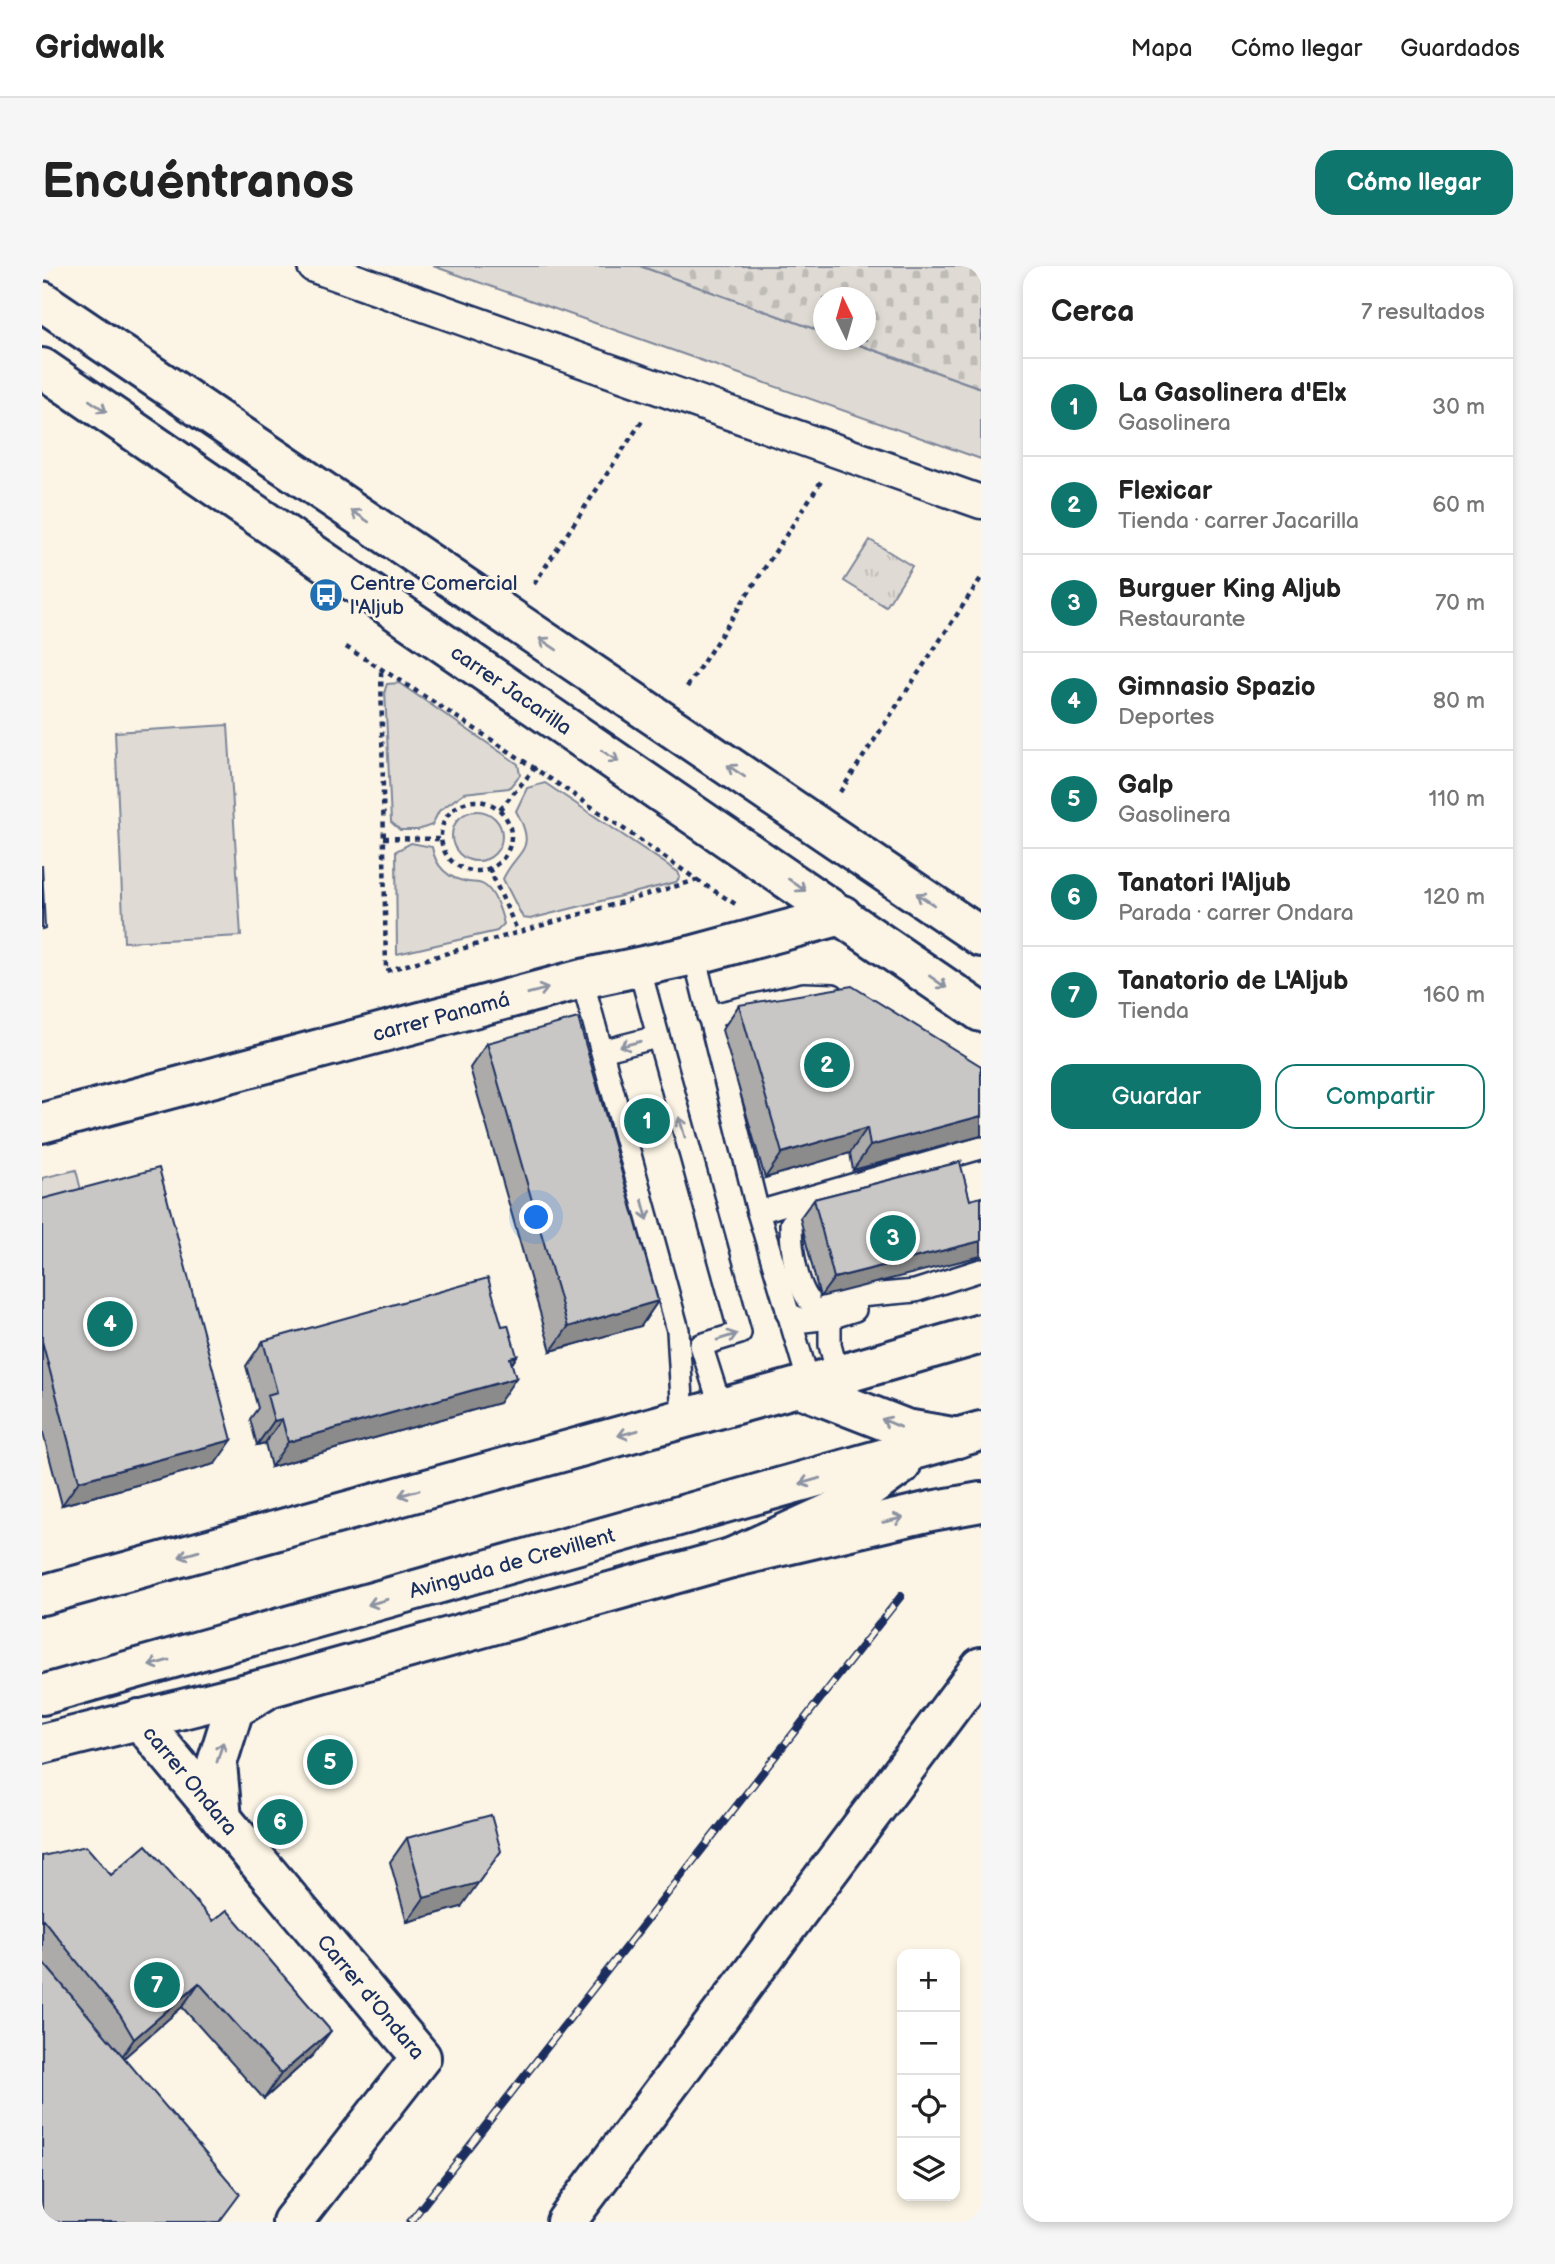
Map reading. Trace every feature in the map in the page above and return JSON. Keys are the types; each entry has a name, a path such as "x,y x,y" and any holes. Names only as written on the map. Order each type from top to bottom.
{"main road":[{"path":"42,301 981,937"},
{"name":"carrer Jacarilla","path":"42,368 981,1012"},
{"path":"842,915 873,863"},
{"name":"carrer Panamá","path":"42,1123 582,979 694,955 842,915"},
{"path":"42,1595 981,1334"},
{"path":"815,1382 906,1429 954,1439"},
{"path":"731,1558 841,1508 954,1439"},
{"name":"Avinguda de Crevillent","path":"54,1692 954,1439"},
{"path":"42,1744 271,1686 731,1558 980,1504"},
{"path":"566,2222 981,1667"},
{"path":"222,1819 217,1763 234,1709 271,1686"},
{"name":"Avinguda de Crevillent","path":"54,1692 131,1721"},
{"name":"carrer Ondara","path":"131,1721 268,1873"},
{"name":"Carrer d'Ondara","path":"268,1873 421,2057 292,2222"}],"street":[{"path":"314,266 981,502"}],"lane":[{"path":"694,955 758,1212 787,1313 815,1382"},
{"path":"639,967 740,1333 701,1345 720,1408"},
{"path":"582,979 678,1330 683,1418"},
{"path":"708,1016 821,992 847,1001"},
{"path":"602,1051 657,1037"},
{"path":"758,1212 981,1148"},
{"path":"915,1291 859,1296 813,1305 807,1299 795,1260 791,1224 804,1211 981,1160"},
{"path":"787,1313 804,1321 830,1318 981,1270"},
{"path":"815,1382 830,1345 830,1318"}],"path":[{"path":"534,584 663,389"},
{"path":"687,687 841,452"},
{"path":"841,792 981,578"},
{"path":"346,647 381,668 536,767 696,880 516,930 386,971 381,668"},
{"path":"499,809 536,767"},
{"path":"473,800 487,802 499,809 511,830 511,841 499,862 476,871 463,869 443,852 440,839 444,819 459,804 473,800"},
{"path":"384,838 440,839"},
{"path":"489,868 516,930"}],"green space":[{"path":"433,266 640,266 813,328 813,350 873,350 981,388 981,459"},
{"path":"640,266 981,266 981,388 874,350 876,287 813,287 813,328"},
{"path":"870,540 912,566 886,607 844,581"},
{"path":"399,683 518,764 520,775 509,788 464,793 439,811 432,825 418,830 400,830 391,822 385,690 387,684"},
{"path":"228,725 241,936 124,942 115,732"},
{"path":"545,783 678,872 680,877 676,882 530,919 523,918 503,879 525,843 526,835 516,811 527,788"},
{"path":"477,811 495,818 502,836 495,854 477,861 459,854 452,836 459,818"},
{"path":"411,843 432,847 439,866 454,878 482,884 488,888 497,903 504,924 497,931 397,954 396,851"},
{"path":"76,1170 85,1206 42,1217 42,1178"}],"building":[{"path":"42,865 45,928 42,929"},
{"path":"852,986 981,1066 981,1116 870,1146 867,1128 782,1153 739,1005"},
{"path":"578,1018 658,1301 568,1327 487,1043"},
{"path":"960,1162 970,1200 981,1197 981,1241 834,1278 814,1199"},
{"path":"159,1168 232,1440 79,1481 42,1341 42,1199"},
{"path":"488,1278 502,1326 508,1325 517,1356 510,1358 516,1378 288,1442 282,1419 274,1421 267,1395 277,1392 263,1341"},
{"path":"491,1815 501,1851 478,1883 424,1898 407,1838"},
{"path":"146,1845 213,1921 227,1910 331,2031 281,2074 199,1983 134,2039 120,2015 42,1918 42,1856 86,1846 111,1875"},
{"path":"42,1961 240,2194 219,2222 42,2222"}],"railway":[{"path":"410,2222 901,1596"}],"place":[{"name":"Centre Comercial l'Aljub","path":"326,595"},
{"name":"Flexicar","path":"827,1065"},
{"name":"La Gasolinera d'Elx","path":"647,1121"},
{"name":"Burguer King Aljub","path":"893,1238"},
{"name":"Gimnasio Spazio","path":"110,1324"},
{"name":"Galp","path":"330,1762"},
{"name":"Tanatori l'Aljub","path":"280,1822"},
{"name":"Tanatorio de L'Aljub","path":"157,1985"}]}
